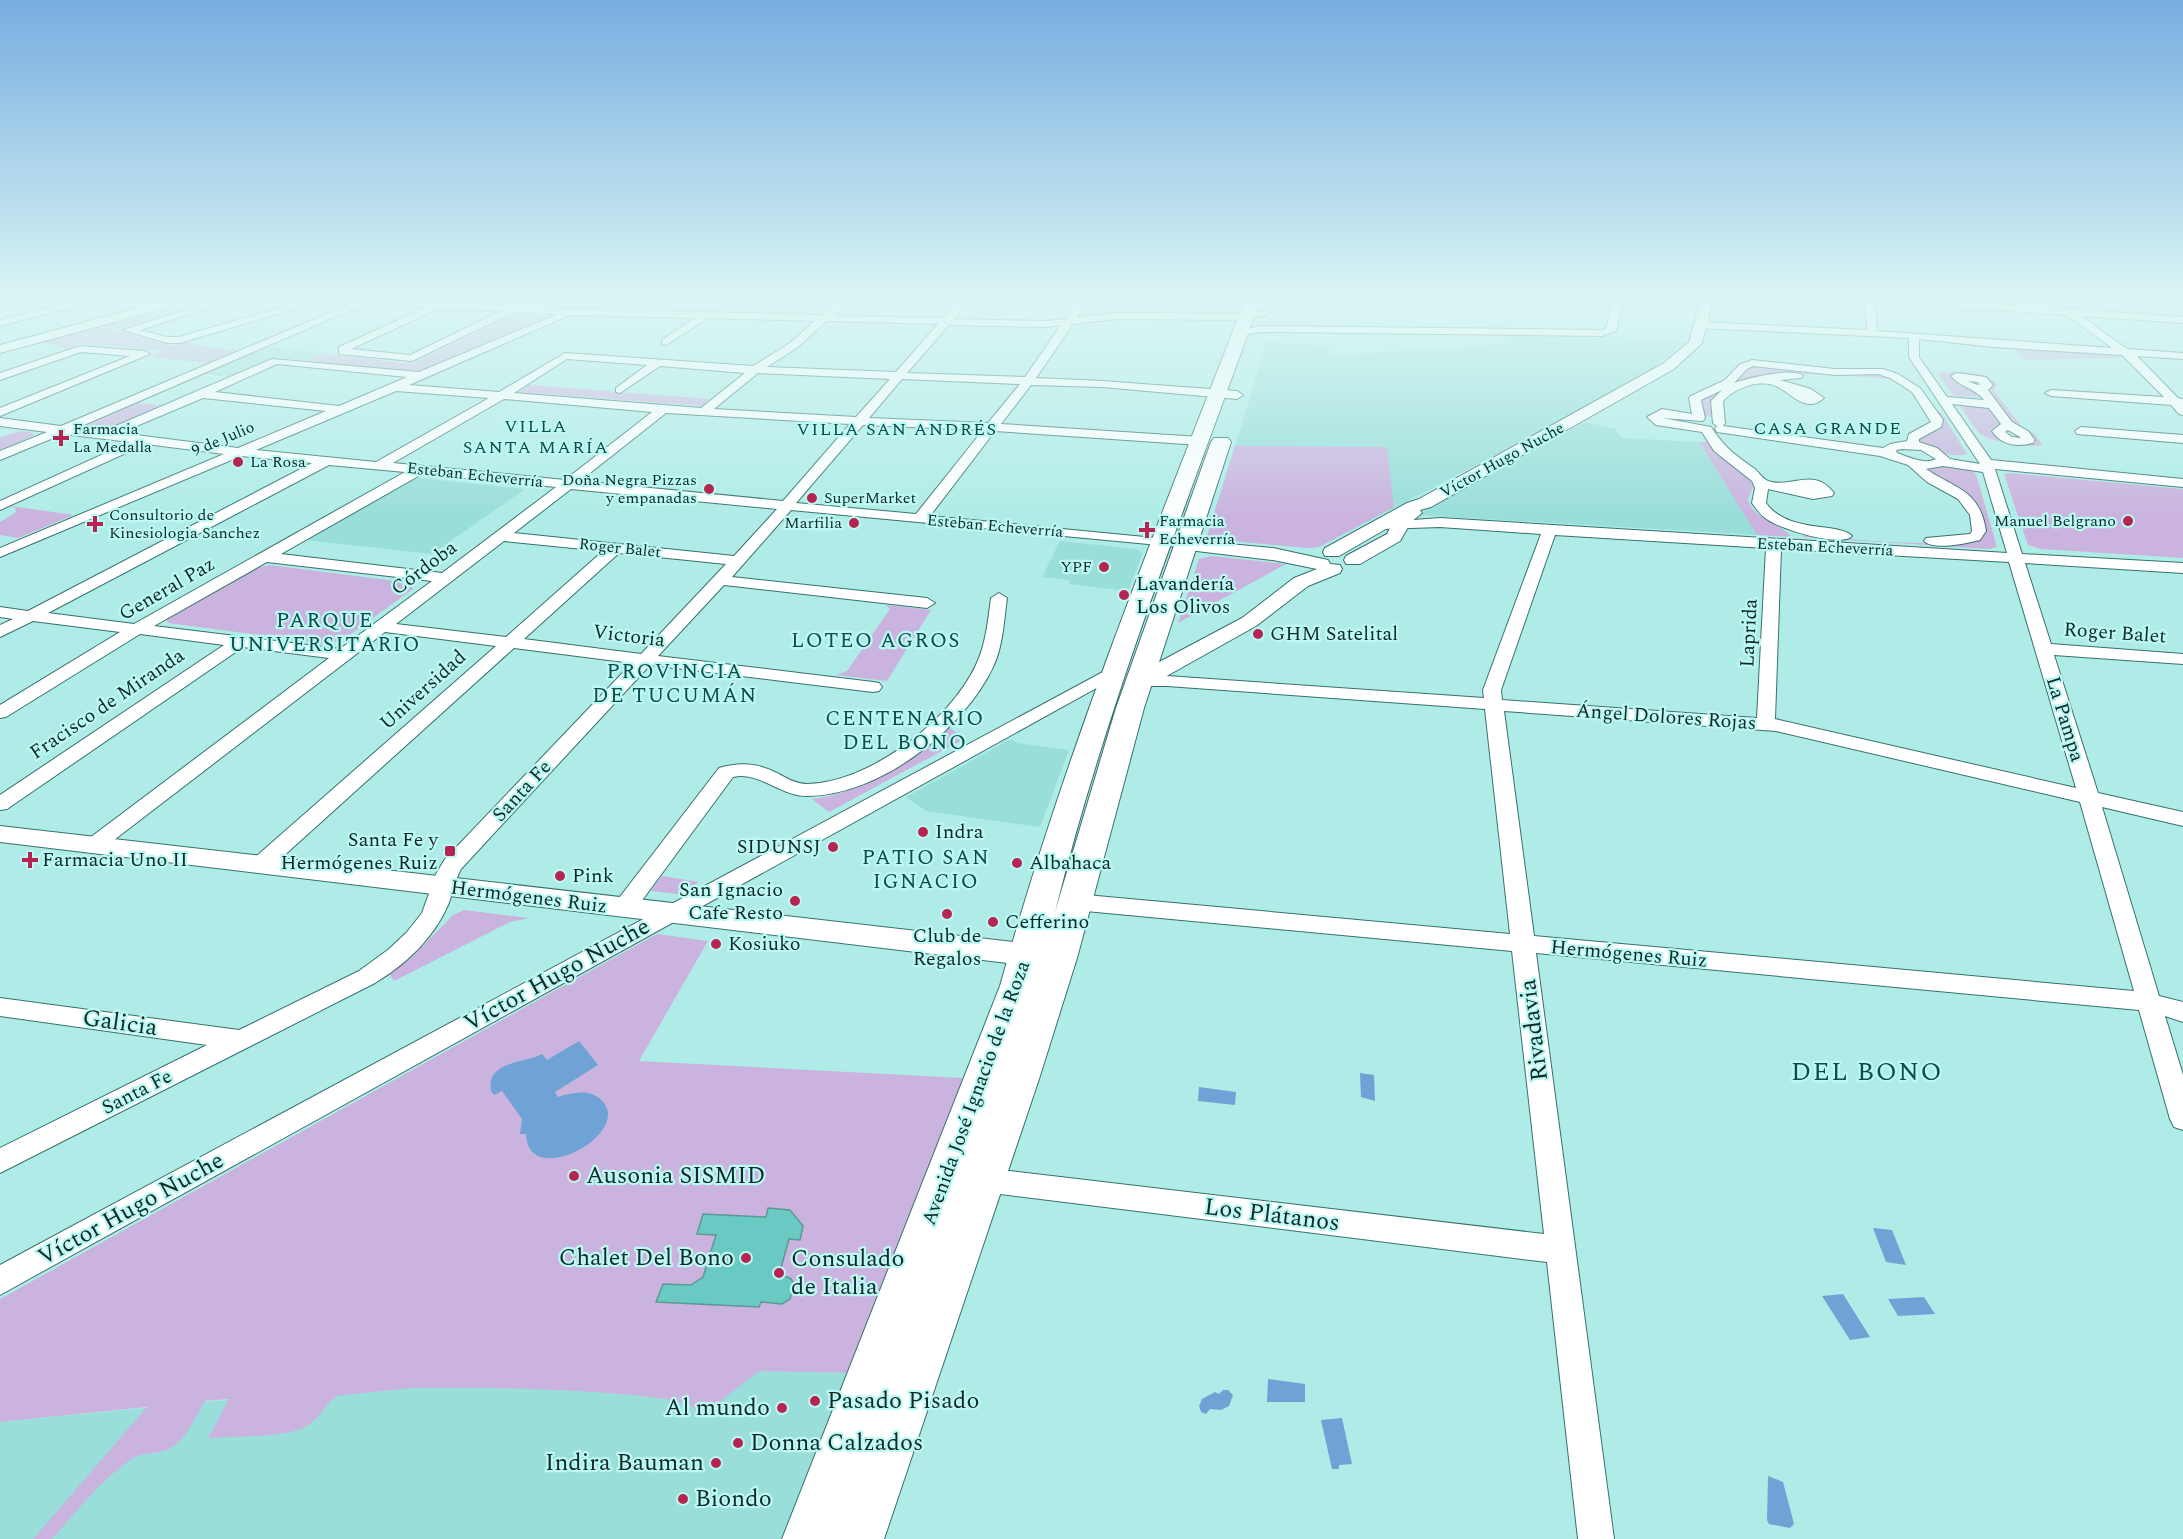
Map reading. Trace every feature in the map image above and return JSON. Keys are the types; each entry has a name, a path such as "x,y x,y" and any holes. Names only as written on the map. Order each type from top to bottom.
{"main road":[{"name":"Avenida José Ignacio de la Roza","path":"857,1539 984,1180 1042,956 1126,676 1174,544 1228,422 1236,375"},
{"name":"Avenida José Ignacio de la Roza","path":"1174,544 1200,441 1233,389"},
{"name":"Avenida José Ignacio de la Roza","path":"809,1539 1018,987 1042,956 1075,902 1126,676"}],"street":[{"path":"0,412 93,375"},
{"path":"0,456 192,375"},
{"path":"106,435 245,375"},
{"path":"410,375 421,376"},
{"name":"9 de Julio","path":"0,553 424,375"},
{"path":"378,466 535,375"},
{"path":"620,390 641,375"},
{"path":"704,412 749,375"},
{"path":"852,375 1233,389"},
{"path":"921,519 1032,375"},
{"name":"Víctor Hugo Nuche","path":"1376,528 1425,503 1653,375"},
{"path":"1736,375 1729,382 1696,396 1694,400 1709,424 1720,451 1761,484 1781,486"},
{"path":"1709,424 1719,397 1743,384 1765,379 1819,375 1904,382"},
{"path":"1890,375 1919,392 1937,420 1937,424 1912,437 1913,445"},
{"name":"La Pampa","path":"1926,375 1986,464 2183,1119"},
{"path":"2150,375 2180,405"},
{"name":"Santa Fe","path":"0,1161 367,977 388,963 423,926 437,905 442,887 453,864 738,561 896,377"},
{"path":"1765,379 1784,386"},
{"path":"395,387 704,412 1075,431 1200,441"},
{"path":"1982,390 2008,425"},
{"path":"2051,393 2180,405"},
{"path":"201,394 340,410"},
{"path":"1930,409 1945,403 1992,404"},
{"name":"Córdoba","path":"94,845 501,536 663,409"},
{"name":"Esteban Echeverría","path":"0,422 239,452 1273,554 1327,560 1347,568 1354,564 1353,560 1398,530"},
{"path":"1709,424 1891,451 1912,462 1923,473 1951,488 1971,503 1977,518 1978,535 1963,540 1936,541 1835,535 1790,525 1770,516 1760,506 1761,484"},
{"path":"0,434 22,425"},
{"path":"2082,431 2183,439"},
{"path":"0,506 146,440"},
{"path":"1891,451 1913,445 1940,458 2183,483"},
{"path":"1912,462 1932,464 1940,458"},
{"path":"0,632 326,460"},
{"name":"General Paz","path":"0,713 138,629 419,470"},
{"name":"Víctor Hugo Nuche","path":"1398,530 1406,517 1425,503"},
{"name":"Esteban Echeverría","path":"1327,560 1376,528 1398,530 1467,525 2183,568"},
{"path":"1790,525 1803,546"},
{"name":"Rivadavia","path":"1550,530 1492,690 1596,1539"},
{"name":"Roger Balet","path":"501,536 738,561"},
{"name":"Laprida","path":"1766,724 1774,544"},
{"name":"Universidad","path":"260,865 616,548"},
{"path":"266,557 446,578"},
{"name":"Víctor Hugo Nuche","path":"0,1281 669,914 1126,676 1249,622 1327,560"},
{"path":"720,580 927,603"},
{"path":"624,908 726,772 736,769 752,769 795,788 819,789 852,783 867,777 911,749 953,709 980,675 992,646 999,598"},
{"path":"0,612 344,655"},
{"name":"Victoria","path":"381,627 873,687"},
{"name":"Fracisco de Miranda","path":"0,804 240,642"},
{"name":"Roger Balet","path":"2043,649 2183,658"},
{"name":"Ángel Dolores Rojas","path":"1126,676 1167,681 1766,724 2183,819"},
{"name":"Hermógenes Ruiz","path":"0,834 1042,956"},
{"name":"Hermógenes Ruiz","path":"1075,902 2149,1002 2183,1012"},
{"name":"Galicia","path":"0,1007 240,1040"},
{"name":"Los Plátanos","path":"984,1180 1561,1250"}],"shaded area":[{"path":"211,375 234,375 228,377"},
{"path":"1257,375 1643,375 1500,453 1319,547 1308,548 1212,539 1207,536"},
{"path":"1741,375 1787,375 1779,375 1716,396 1713,417 1702,416 1699,398 1731,384"},
{"path":"1832,375 1884,375 1891,379"},
{"path":"1938,375 1952,375 1956,381 1982,397 1954,396"},
{"path":"1971,375 1981,375 1993,380 1997,385 1994,390 1997,395 2022,427 2035,434 2042,445 2011,444 1987,438 1979,433 1959,404 1992,409 2001,423 1991,429 1999,439 2029,444 2036,442 2013,423 2003,411 1991,391 1987,378"},
{"path":"529,385 709,399 702,406 519,392"},
{"path":"138,403 164,406 116,427 89,427 90,424"},
{"path":"1936,412 1941,412 1967,454 1949,454 1918,443 1925,435 1942,428 1942,422"},
{"path":"1585,422 1616,429 1621,438 1699,442 1757,535 1417,515"},
{"path":"21,431 33,433 33,436 0,450 0,437"},
{"path":"1699,442 1707,442 1745,475 1753,487 1748,499 1751,506 1761,516 1792,537 1757,535"},
{"path":"1235,446 1387,447 1394,507 1319,547 1308,548 1212,539 1207,536"},
{"path":"1946,466 1972,470 1976,474 1997,547 1989,549 1803,537 1805,534 1870,541 1929,543 1974,539 1985,533 1984,521 1975,502 1958,488 1929,472 1926,468"},
{"path":"2004,474 2183,489 2183,558 2041,549 2028,545"},
{"path":"421,478 525,489 432,554 306,540 410,480"},
{"path":"9,506 74,515 18,538 0,535 0,522 16,512 15,508"},
{"name":"YPF","path":"1060,541 1136,549 1143,553 1128,591 1069,584 1070,580 1042,577"},
{"path":"1211,556 1286,564 1178,623 1199,559"},
{"path":"270,565 411,583 413,589 344,639 327,644 168,623 167,618 256,568"},
{"path":"886,605 931,610 887,681 836,675 847,671 890,609"},
{"path":"948,727 966,738 829,812 812,799 851,790 868,782 901,762"},
{"path":"1011,739 1017,743 1069,750 1040,827 926,811 906,797"},
{"path":"662,876 699,882 677,894 651,891"},
{"path":"464,910 529,918 510,922 394,981 389,973 412,957 453,915"},
{"name":"Ausonia SISMID","path":"657,934 708,941 639,1061 963,1078 847,1373 759,1371 700,1417 695,1409 678,1402 648,1397 562,1390 414,1388 337,1396 307,1426 286,1433 208,1438 229,1399 205,1401 175,1446 164,1451 139,1455 130,1460 98,1487 52,1539 33,1539 147,1407 0,1422 0,1299"},
{"path":"579,1041 598,1065 555,1092 558,1097 574,1093 589,1093 599,1098 608,1111 605,1125 594,1139 579,1150 561,1157 544,1158 531,1151 526,1134 520,1134 522,1119 502,1091 494,1095 491,1091 491,1081 500,1068 542,1054 547,1060"},
{"path":"1360,1073 1374,1075 1375,1101 1361,1097"},
{"path":"1199,1087 1236,1092 1235,1105 1198,1101"},
{"path":"1873,1228 1892,1230 1906,1265 1886,1262"},
{"path":"1843,1294 1870,1337 1850,1340 1822,1296"},
{"path":"1924,1297 1935,1314 1898,1316 1888,1299"},
{"path":"578,1366 847,1373 782,1539 0,1539 0,1422"},
{"path":"1268,1379 1305,1384 1305,1402 1267,1402"},
{"path":"1223,1390 1228,1390 1233,1395 1229,1406 1221,1410 1210,1409 1206,1414 1201,1412 1199,1406 1202,1399 1215,1392 1219,1394"},
{"path":"1342,1418 1352,1464 1339,1465 1339,1469 1332,1469 1321,1420"},
{"path":"1768,1476 1783,1482 1794,1524 1790,1528 1769,1524 1767,1520"}],"building":[{"name":"Chalet Del Bono","path":"768,1208 790,1210 803,1226 800,1240 789,1239 779,1275 790,1278 794,1283 790,1299 782,1304 761,1302 759,1307 656,1302 663,1284 691,1285 703,1277 716,1235 697,1234 703,1214 766,1217"}],"place":[{"name":"Farmacia La Medalla","path":"61,438"},
{"name":"La Rosa","path":"238,462"},
{"name":"Doña Negra Pizzas y empanadas","path":"709,489"},
{"name":"SuperMarket","path":"812,498"},
{"name":"Manuel Belgrano","path":"2128,521"},
{"name":"Marfilia","path":"854,523"},
{"name":"Consultorio de Kinesiologia Sanchez","path":"95,524"},
{"name":"Farmacia Echeverría","path":"1147,530"},
{"name":"YPF","path":"1104,567"},
{"name":"Lavandería Los Olivos","path":"1124,595"},
{"name":"GHM Satelital","path":"1258,634"},
{"name":"Indra","path":"923,832"},
{"name":"SIDUNSJ","path":"833,847"},
{"name":"Santa Fe y Hermógenes Ruiz","path":"450,851"},
{"name":"Farmacia Uno II","path":"30,860"},
{"name":"Albahaca","path":"1017,863"},
{"name":"Pink","path":"560,876"},
{"name":"San Ignacio Cafe Resto","path":"795,901"},
{"name":"Club de Regalos","path":"947,914"},
{"name":"Cefferino","path":"993,922"},
{"name":"Kosiuko","path":"716,944"},
{"name":"Ausonia SISMID","path":"574,1176"},
{"name":"Chalet Del Bono","path":"746,1258"},
{"name":"Consulado de Italia","path":"779,1273"},
{"name":"Pasado Pisado","path":"815,1401"},
{"name":"Al mundo","path":"782,1408"},
{"name":"Donna Calzados","path":"738,1443"},
{"name":"Indira Bauman","path":"716,1463"},
{"name":"Biondo","path":"683,1499"}],"district":[{"name":"CASA GRANDE","path":"1828,428"},
{"name":"VILLA SAN ANDRÉS","path":"897,429"},
{"name":"VILLA SANTA MARÍA","path":"536,436"},
{"name":"PARQUE UNIVERSITARIO","path":"325,633"},
{"name":"LOTEO AGROS","path":"876,641"},
{"name":"PROVINCIA DE TUCUMÁN","path":"675,684"},
{"name":"CENTENARIO DEL BONO","path":"905,731"},
{"name":"PATIO SAN IGNACIO","path":"926,870"},
{"name":"DEL BONO","path":"1867,1072"}]}
